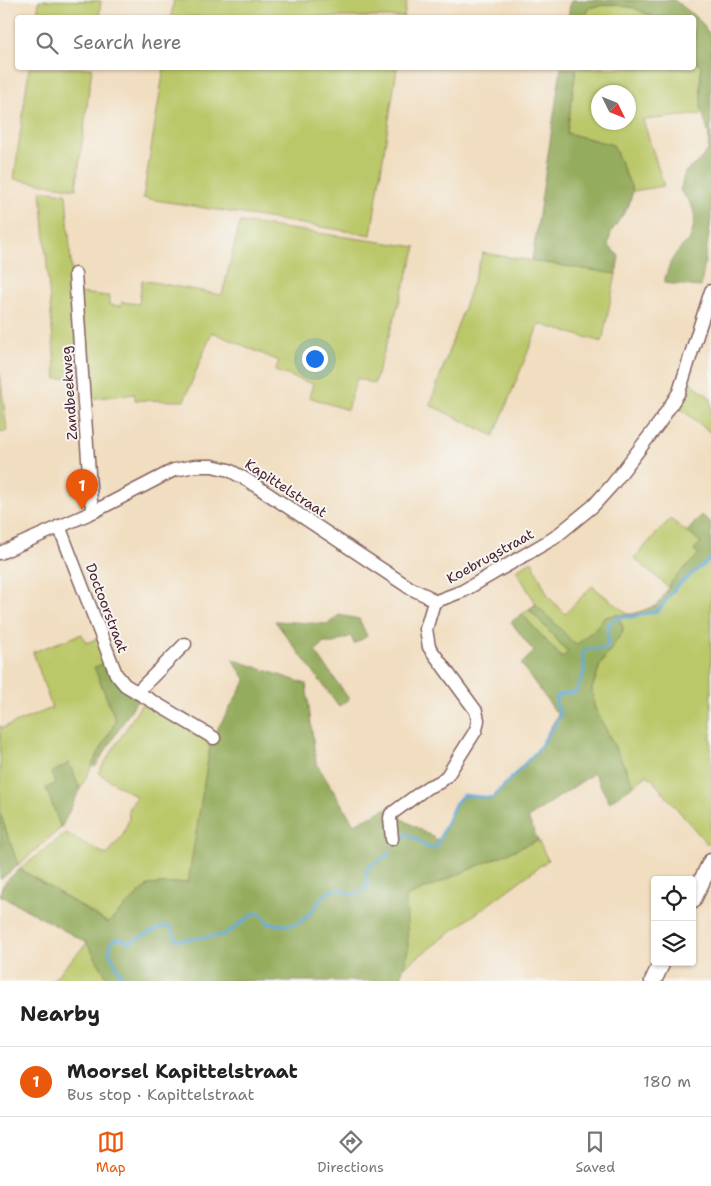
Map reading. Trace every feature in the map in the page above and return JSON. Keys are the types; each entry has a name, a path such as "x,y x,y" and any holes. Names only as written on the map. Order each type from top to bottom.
{"main road":[{"path":"696,892 711,862"},
{"path":"653,981 660,966"}],"street":[{"name":"Zandbeekweg","path":"75,274 94,510"},
{"name":"Koebrugstraat","path":"434,602 463,591 545,543 593,506 612,485 660,422 679,392 711,291"},
{"name":"Kapittelstraat","path":"0,553 94,510 174,470 195,466 212,466 228,470 247,480 434,602"},
{"name":"Doctoorstraat","path":"59,526 116,674 125,685 214,738"},
{"path":"392,840 391,814 428,787 440,782 447,776 476,730 478,720 476,711 429,647 426,629 434,602"},
{"path":"137,692 184,644"}],"green space":[{"path":"39,0 101,1 99,15 37,15"},
{"path":"174,0 407,0 404,15 171,15"},
{"path":"571,0 674,0 694,15 650,15 634,8 611,4 588,8 586,15 568,15"},
{"path":"611,4 634,8 650,15 586,15 587,8"},
{"path":"696,16 711,36 711,220 701,287 664,283 672,259 679,249 689,241 694,226 693,209 680,191 685,172 699,161 708,150 709,135 701,108 701,66 696,62"},
{"path":"696,62 701,66 700,87 703,114 643,120 664,186 633,191 613,145 567,133 576,70 696,70"},
{"path":"29,70 92,70 76,189 14,179"},
{"path":"164,70 397,70 371,235 143,198"},
{"path":"561,70 576,70 567,133 613,145 633,191 628,207 611,232 608,245 619,256 616,274 532,261"},
{"path":"41,190 66,193 79,376 56,379"},
{"path":"240,222 416,247 374,384 357,378 347,410 309,397 313,384 275,371 279,361 212,332 184,401 135,400 135,394 87,399 79,293 109,296 109,305 121,306 122,302 139,304 142,280 222,295"},
{"path":"483,253 616,274 602,342 539,324 494,436 430,405"},
{"path":"0,374 7,431 0,432"},
{"path":"689,381 711,398 711,433 677,406"},
{"path":"701,515 711,522 711,559 677,586 658,611 631,617 619,617 623,628 622,633 600,665 592,689 594,706 634,785 609,802 594,773 528,818 538,840 406,897 408,950 400,981 109,981 87,943 0,895 4,884 20,869 108,923 148,885 188,882 211,740 246,680 232,659 306,684 316,763 354,824 392,806 397,816 438,840 455,804 463,795 492,798 536,752 558,715 521,664 534,652 511,622 522,614 562,658 568,652 529,609 536,604 576,645 597,627 605,617 633,614 655,606 662,599 672,581 699,554 694,550 701,542 687,532"},
{"path":"670,519 701,542 699,554 668,587 634,558"},
{"path":"711,559 711,840 708,845 648,775 634,785 594,706 592,689 600,665 622,633 623,628 619,617 631,617 658,610 677,586"},
{"path":"532,561 548,596 565,614 592,586 628,614 605,617 576,646 536,604 516,570"},
{"path":"529,609 568,652 562,659 522,614"},
{"path":"339,615 359,619 367,636 354,644 351,636 334,643 324,643 315,651 349,699 339,706 275,621 328,624"},
{"path":"82,634 86,643 99,638 109,662 95,668 116,721 80,789 69,764 55,784 47,788 61,828 18,865 0,813 0,725 2,728 52,708 33,652"},
{"path":"109,662 138,699 95,767 92,765 116,721 94,667"},
{"path":"143,702 211,740 189,882 148,885 108,923 20,869 66,833 107,855 123,835 129,819 128,809 137,797 98,773"},
{"path":"69,763 80,789 61,828 46,788 55,784 51,773"},
{"path":"0,813 18,865 1,879 0,879"},
{"path":"538,840 548,860 403,968 408,950 405,897"},
{"path":"87,943 109,981 52,981"}],"waterway":[{"path":"399,840 406,834 432,849 436,847 455,804 463,795 492,798 536,752 559,719 561,713 556,700 558,695 575,692 579,686 585,669 582,654 586,649 605,649 608,645 608,626 613,620 619,617 631,617 658,611 677,586 711,559"},
{"path":"124,981 109,951 112,941 119,938 130,942 164,926 171,927 176,939 181,940 224,935 255,913 261,914 268,923 296,924 302,921 322,898 332,890 340,889 353,895 363,891 368,885 366,871 370,866 389,854 390,851"}],"place":[{"name":"Moorsel Kapittelstraat","path":"82,510"}]}
